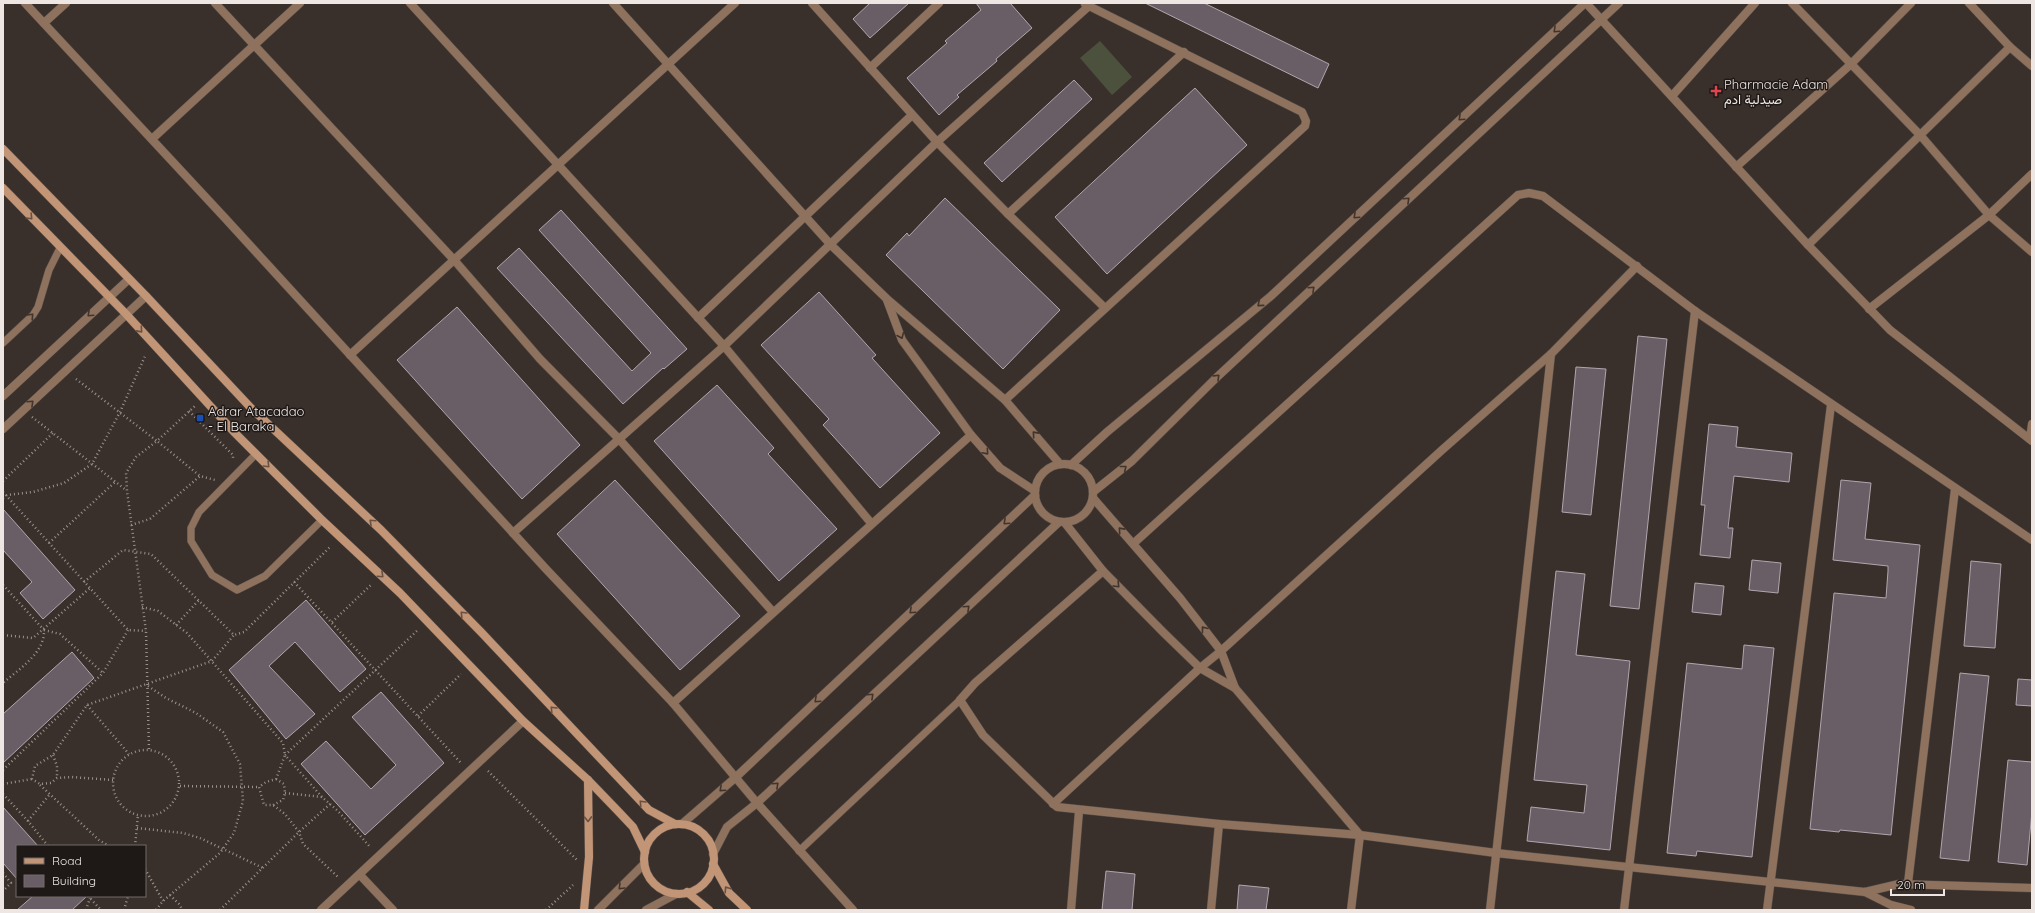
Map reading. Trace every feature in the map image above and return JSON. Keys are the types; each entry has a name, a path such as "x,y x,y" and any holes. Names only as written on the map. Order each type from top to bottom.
{"main road":[{"path":"3,149 146,296 252,408 381,530 476,627 649,810 678,824 693,827 703,833 710,842 713,854 713,864 710,874 705,882 697,888 676,894 665,891 655,884 648,875 644,864 648,842 655,833 664,827 678,824"},
{"path":"3,188 60,248 109,296 203,399 256,454 322,520 381,575 523,721 588,780 633,828 645,852"},
{"path":"584,910 588,871 588,780"},
{"path":"713,864 729,893 747,910"},
{"path":"687,892 709,910"}],"street":[{"path":"25,3 152,139 513,533 673,703 735,778 853,910"},
{"path":"44,23 66,3"},
{"path":"215,3 455,261 540,359 619,439 773,612"},
{"path":"152,139 300,3"},
{"path":"410,3 724,346 871,523"},
{"path":"613,3 831,245 887,299 1006,400 1060,464"},
{"path":"350,355 455,261 558,164 735,3"},
{"path":"812,3 937,142 1008,214 1105,308"},
{"path":"870,68 940,3"},
{"path":"1071,465 1107,432 1271,296 1586,3 1600,20 1869,310 1910,348 2031,440"},
{"path":"1093,495 1132,461 1216,378 1619,3"},
{"path":"1672,96 1755,3"},
{"path":"1792,3 1850,65 1921,136 1989,215 2032,252"},
{"path":"1736,167 1850,65 1911,3"},
{"path":"1969,3 2010,47 2032,66"},
{"path":"513,533 724,346 937,142 1087,4 1302,112 1306,120 1305,126 1006,400"},
{"path":"1808,245 1921,136 2010,47"},
{"path":"1008,214 1184,52"},
{"path":"698,318 912,115"},
{"path":"1869,310 1989,215 2032,174"},
{"path":"1134,543 1518,195 1529,193 1543,196 1695,311 1955,490 2032,540"},
{"path":"1053,804 1200,668 1221,651 1442,450 1551,354 1637,266"},
{"path":"3,396 129,279"},
{"path":"3,429 146,296"},
{"path":"887,299 902,340 971,435 1000,468 1035,493"},
{"path":"1624,910 1695,311"},
{"path":"1490,910 1551,354"},
{"path":"1767,910 1831,405"},
{"path":"2031,440 2032,424"},
{"path":"673,703 871,523 971,435"},
{"path":"713,854 727,827 757,803 1062,522 1080,518 1091,506 1093,495 1092,483 1080,468 1060,464 1049,467 1041,475 1035,493 1036,501 1042,512 1047,517 1062,522 1103,571 1200,668 1235,688"},
{"path":"1908,883 1955,490"},
{"path":"678,824 735,778 1035,493"},
{"path":"1093,495 1180,598 1221,651 1235,688 1360,835 1351,910"},
{"path":"1103,571 975,683 960,700 983,736 1057,808 1219,824 1360,835 1496,853 1865,892 1908,883 2032,888"},
{"path":"321,910 380,857 523,721"},
{"path":"1071,910 1079,810"},
{"path":"1210,910 1219,824"},
{"path":"598,910 644,864"},
{"path":"360,875 393,910"},
{"path":"1865,892 1891,905 1906,910"},
{"path":"646,910 676,894"}],"lane":[{"path":"3,343 33,315 38,307 48,270 60,248"},
{"path":"256,454 199,512 191,528 191,541 212,575 237,590 265,576 322,520"},
{"path":"799,851 960,700"}],"path":[{"path":"3,498 7,495 33,492 64,483 92,464 120,412 152,342"},
{"path":"66,370 200,476 216,481 222,475"},
{"path":"149,749 146,631 131,525 126,473 136,457 157,441 203,399"},
{"path":"23,410 127,491"},
{"path":"189,411 234,455 232,464"},
{"path":"3,480 53,433"},
{"path":"131,525 150,519 200,476"},
{"path":"49,543 115,482"},
{"path":"3,492 128,630 146,631"},
{"path":"332,622 381,575"},
{"path":"294,582 376,669 469,772"},
{"path":"3,585 44,630 60,634 103,673"},
{"path":"3,634 33,638 44,630 90,588"},
{"path":"176,625 199,600"},
{"path":"142,608 158,611 187,633 283,743 285,755 322,797 380,857"},
{"path":"276,779 285,755 427,621"},
{"path":"3,683 37,652 44,637 44,630"},
{"path":"3,770 103,673 128,630"},
{"path":"32,779 35,766 53,755 87,705 147,686 212,662 234,635"},
{"path":"418,716 470,666"},
{"path":"147,686 166,698 196,712 223,732 240,764 243,801 234,833 223,848 163,901 156,910"},
{"path":"87,705 129,754"},
{"path":"149,749 168,757 175,765 179,775 180,786 178,796 172,805 164,812 154,816 138,815 124,809 118,801 114,791 113,780 115,770 121,761 129,754 138,750 149,749"},
{"path":"53,755 57,766 57,778"},
{"path":"479,762 588,871 546,910"},
{"path":"40,784 51,783 57,778 113,780"},
{"path":"3,784 32,779 40,784 99,840 107,845"},
{"path":"180,786 259,787 266,782 276,779 284,784 285,793 283,800 273,805 264,805 259,787"},
{"path":"285,793 322,797"},
{"path":"3,794 28,821 47,845"},
{"path":"28,821 50,794"},
{"path":"220,910 299,832 330,804"},
{"path":"273,805 285,814 299,832 303,844 348,886"},
{"path":"135,845 138,815"},
{"path":"137,828 183,833 200,838 263,868"},
{"path":"146,871 163,901"},
{"path":"3,873 12,883 3,891"},
{"path":"170,896 180,905 182,910"},
{"path":"86,910 89,897"},
{"path":"89,897 101,910"},
{"path":"124,910 128,897"}],"green space":[{"path":"1100,41 1132,77 1112,95 1080,58"}],"building":[{"path":"870,3 909,3 870,38 853,19"},
{"path":"976,3 1010,3 1032,28 996,59 997,61 957,95 959,97 939,115 907,78 947,43 945,41 981,10"},
{"path":"1145,3 1204,3 1329,64 1318,88"},
{"path":"1074,80 1092,99 1002,182 984,163"},
{"path":"1195,88 1247,145 1107,274 1055,217"},
{"path":"945,198 1060,310 1003,369 886,255 907,233 909,236"},
{"path":"561,210 687,349 664,369 663,368 623,404 497,268 519,248 632,371 651,353 539,230"},
{"path":"819,292 876,355 872,358 940,433 880,488 823,425 829,419 761,345"},
{"path":"457,307 580,445 522,499 397,360"},
{"path":"1638,336 1667,339 1639,609 1610,606"},
{"path":"1576,367 1606,369 1591,515 1562,512"},
{"path":"717,385 774,448 768,454 837,529 779,581 654,441"},
{"path":"1709,424 1738,427 1736,447 1792,453 1789,482 1734,476 1728,528 1733,528 1730,558 1700,555 1705,505 1701,505"},
{"path":"615,480 740,616 680,670 557,534"},
{"path":"1841,480 1871,483 1865,539 1920,545 1891,835 1840,830 1839,832 1810,829 1834,593 1886,598 1888,566 1833,560"},
{"path":"3,509 75,590 43,619 20,593 32,582 3,550"},
{"path":"1752,560 1781,563 1778,593 1749,590"},
{"path":"1971,561 2001,564 1995,648 1964,646"},
{"path":"1556,571 1585,574 1576,655 1630,661 1610,850 1527,841 1531,807 1584,813 1587,785 1534,780"},
{"path":"1695,583 1724,586 1721,615 1692,612"},
{"path":"306,600 366,669 340,692 295,642 269,666 315,714 286,739 229,670"},
{"path":"1744,645 1774,648 1752,857 1697,851 1696,856 1667,853 1687,663 1742,669"},
{"path":"72,652 94,678 3,763 3,714"},
{"path":"1960,673 1989,676 1969,861 1940,858"},
{"path":"2018,679 2032,680 2032,706 2016,705"},
{"path":"381,692 444,763 365,835 301,764 326,741 371,789 396,765 352,717"},
{"path":"2008,760 2032,762 2032,811 2027,865 1998,862"},
{"path":"3,807 37,845 16,845 16,878 3,863"},
{"path":"1106,871 1135,874 1132,910 1102,910"},
{"path":"1239,885 1269,888 1266,910 1237,910"},
{"path":"32,897 86,897 72,910 17,910"}],"place":[{"name":"Pharmacie Adam صيدلية ادم","path":"1716,91"},
{"name":"Adrar Atacadao - El Baraka","path":"200,418"}]}
